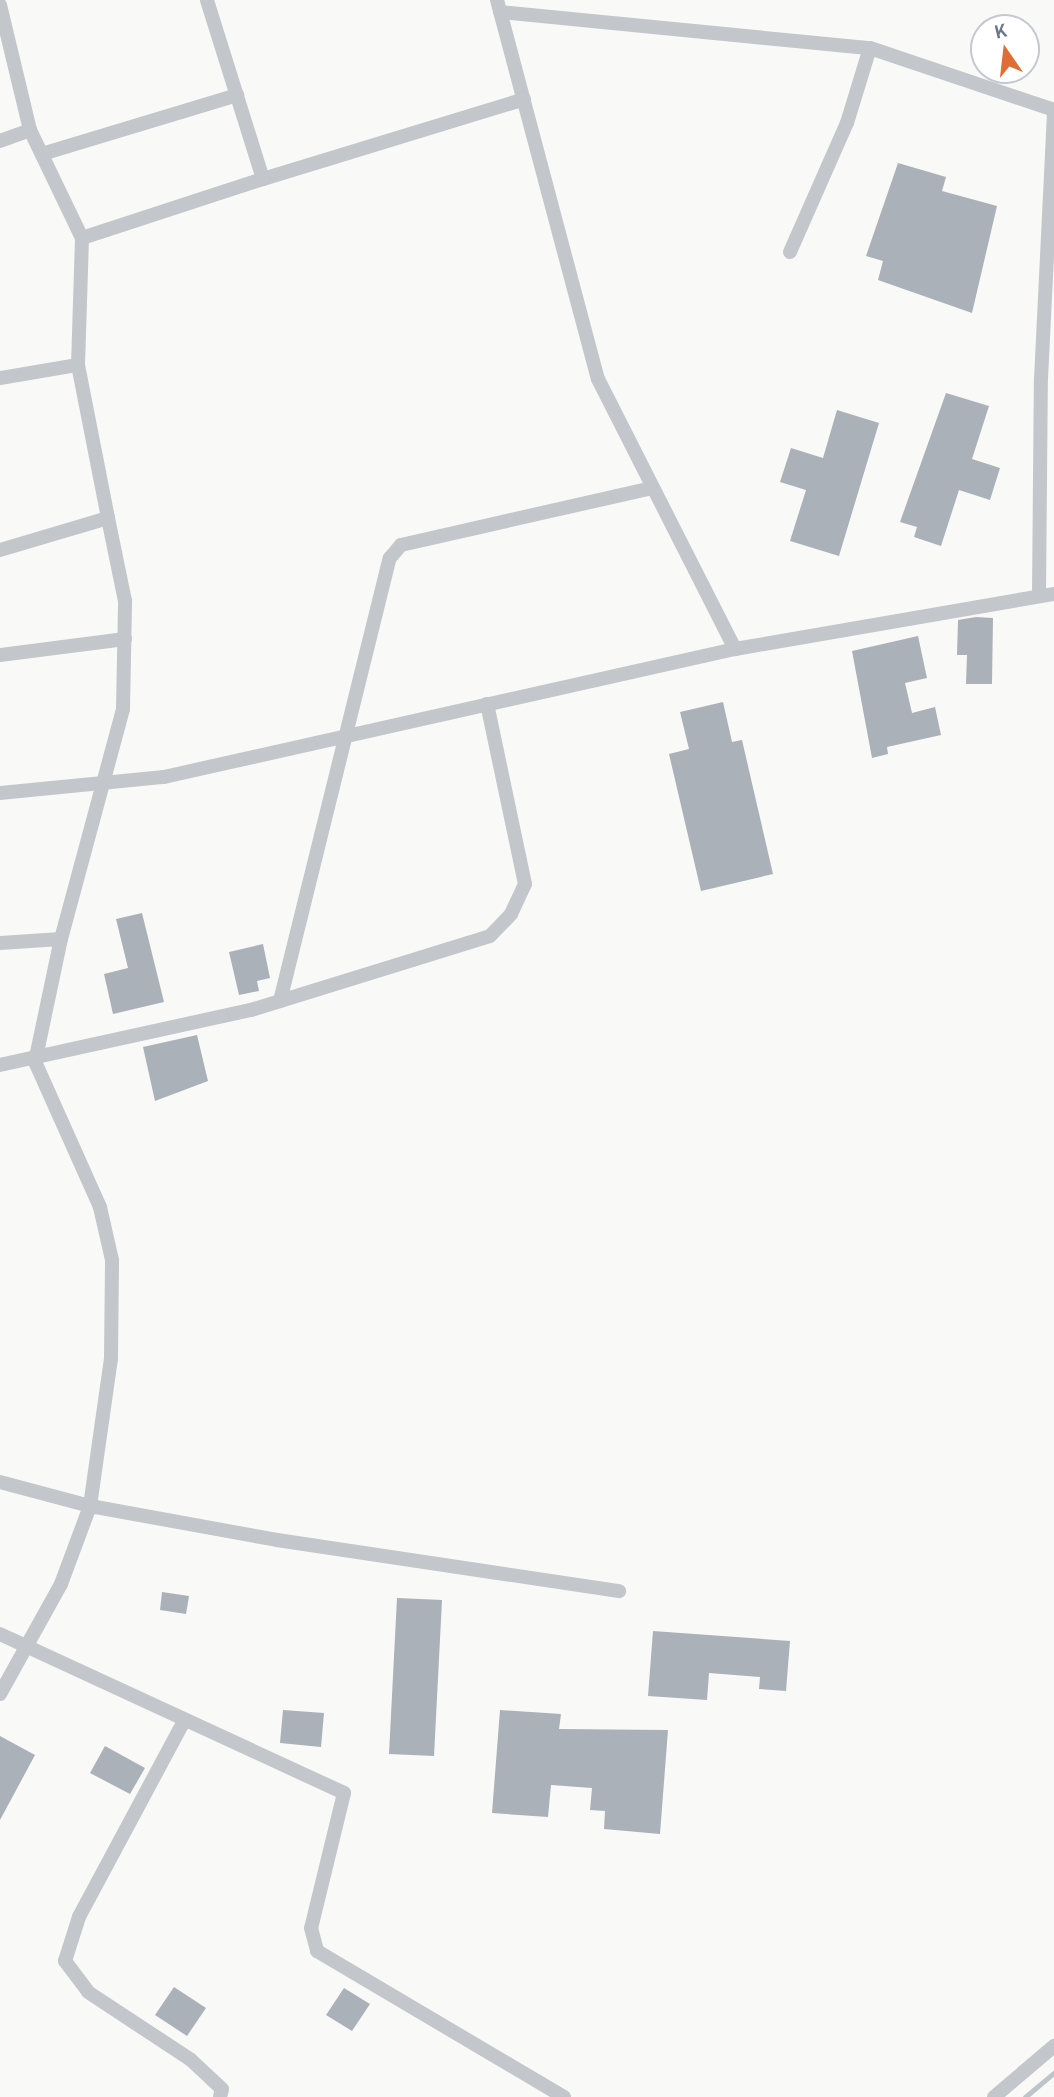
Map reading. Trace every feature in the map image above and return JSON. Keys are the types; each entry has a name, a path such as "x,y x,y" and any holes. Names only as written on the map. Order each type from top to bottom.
{"street":[{"path":"207,0 263,179"},
{"path":"0,5 6,58 30,130 82,238 78,365 125,601 123,709 105,787 61,939 36,1062 100,1207 112,1260 111,1359 90,1506 61,1584 0,1694"},
{"path":"736,649 598,379 499,6 870,48 1054,110 1041,379 1039,594"},
{"path":"790,252 847,124 870,48"},
{"path":"42,154 237,95"},
{"path":"82,238 524,99"},
{"path":"0,141 30,130"},
{"path":"0,379 78,365"},
{"path":"280,1001 390,558 401,545 652,488"},
{"path":"0,550 108,518"},
{"path":"0,793 105,787 345,737 736,649 1039,594 1054,594"},
{"path":"0,655 125,639"},
{"path":"0,1065 36,1062 280,1001 490,936 512,914 525,884 487,704"},
{"path":"0,943 61,939"},
{"path":"0,1482 90,1506 277,1540 619,1591"},
{"path":"0,1634 344,1793 311,1928 317,1951 564,2097"},
{"path":"184,1721 79,1917 65,1961 88,1992 191,2060 222,2089 220,2097"},
{"path":"994,2097 1054,2046"}],"building":[{"path":"898,163 946,177 942,191 997,206 972,313 878,280 883,261 866,256"},
{"path":"946,393 989,406 972,459 1000,468 990,500 959,490 941,546 914,537 917,527 900,522"},
{"path":"837,410 879,423 839,556 790,541 806,490 780,482 791,448 823,458"},
{"path":"993,618 992,684 966,684 967,655 957,655 958,620"},
{"path":"918,636 927,678 905,683 912,713 935,707 941,735 887,747 888,754 872,758 852,651"},
{"path":"723,702 732,742 742,740 773,874 701,891 669,754 689,749 680,712"},
{"path":"142,913 164,1002 113,1014 104,974 128,968 116,919"},
{"path":"263,944 270,978 257,981 259,991 239,995 229,952"},
{"path":"197,1035 208,1081 155,1101 143,1047"},
{"path":"162,1592 189,1596 186,1614 160,1610"},
{"path":"397,1598 442,1600 434,1756 389,1754"},
{"path":"653,1631 790,1641 786,1691 759,1689 760,1677 709,1673 707,1700 648,1696"},
{"path":"283,1710 324,1713 321,1747 280,1743"},
{"path":"500,1710 561,1714 559,1729 668,1730 660,1834 604,1829 605,1811 590,1810 592,1788 551,1785 548,1817 492,1813"},
{"path":"0,1736 35,1755 0,1820"},
{"path":"105,1746 145,1768 130,1794 90,1773"},
{"path":"174,1987 206,2008 187,2036 155,2015"},
{"path":"344,1988 370,2004 352,2031 326,2015"}],"waterway":[{"path":"1025,2097 1054,2073"}]}
